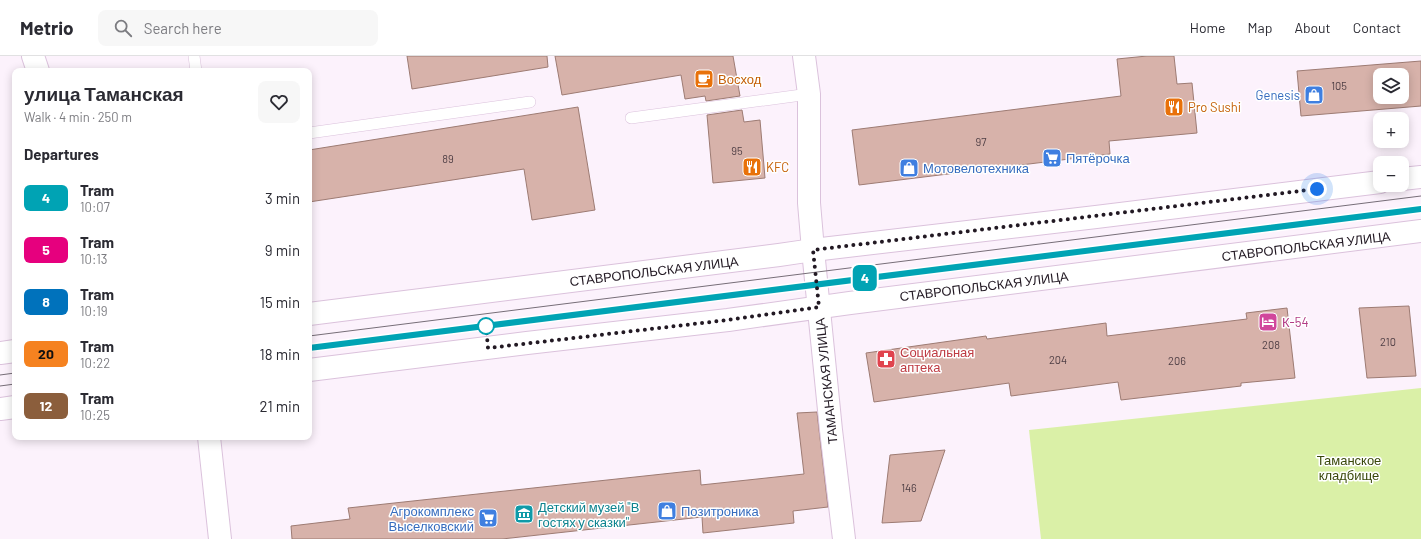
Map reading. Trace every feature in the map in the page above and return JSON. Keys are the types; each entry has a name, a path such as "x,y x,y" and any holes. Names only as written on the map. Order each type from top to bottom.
{"main road":[{"path":"33,56 37,68"},
{"name":"ТАМАНСКАЯ УЛИЦА","path":"804,56 809,94 809,203 844,539"},
{"path":"1409,178 1421,177"},
{"name":"СТАВРОПОЛЬСКАЯ УЛИЦА","path":"312,314 813,250 1373,183"},
{"name":"СТАВРОПОЛЬСКАЯ УЛИЦА","path":"312,370 728,320 819,307 1421,231"},
{"path":"0,353 12,351"},
{"path":"0,409 12,407"},
{"path":"208,440 220,539"}],"lane":[{"path":"194,56 196,68"},
{"path":"631,118 809,94"},
{"path":"312,133 530,102"}],"green space":[{"name":"Таманское кладбище","path":"1421,388 1421,539 1041,539 1029,430"}],"building":[{"path":"407,56 547,56 548,67 412,89"},
{"path":"555,56 733,56 740,96 706,101 705,96 685,99 681,75 562,95"},
{"path":"1147,56 1174,56 1177,84 1192,83 1197,133 1109,141 1110,154 859,185 852,130 1121,96 1117,59"},
{"path":"1421,61 1421,106 1301,116 1297,71"},
{"path":"578,107 595,210 532,220 524,169 312,202 312,150"},
{"path":"742,110 744,122 760,120 765,178 713,183 707,115"},
{"path":"1409,306 1416,376 1367,378 1359,308"},
{"path":"1287,308 1295,378 1241,383 1241,386 1121,400 1118,382 1011,396 1009,383 874,402 866,353 986,336 987,339 1106,323 1107,336 1247,319 1246,313"},
{"path":"817,412 828,507 793,511 794,523 703,533 702,517 502,539 292,539 291,526 350,519 348,508 700,470 701,485 804,474 797,413"},
{"path":"945,450 921,521 882,523 890,455"}],"tram line":[{"path":"312,336 1421,196"},
{"path":"312,348 1421,209"},
{"name":"4","path":"312,348 1421,209"},
{"path":"0,375 12,373"},
{"path":"0,386 12,384"}],"place":[{"name":"Восход","path":"704,79"},
{"name":"Genesis","path":"1314,95"},
{"name":"Pro Sushi","path":"1174,107"},
{"name":"Пятёрочка","path":"1052,158"},
{"name":"KFC","path":"752,167"},
{"name":"Мотовелотехника","path":"909,168"},
{"name":"К-54","path":"1268,322"},
{"name":"Социальная аптека","path":"886,359"},
{"name":"Позитроника","path":"667,511"},
{"name":"Детский музей \"В гостях у сказки\"","path":"524,514"},
{"name":"Агрокомплекс Выселковский","path":"488,518"}],"route":[{"path":"486,326 488,348 728,320 819,307 813,250 1317,189"}]}
